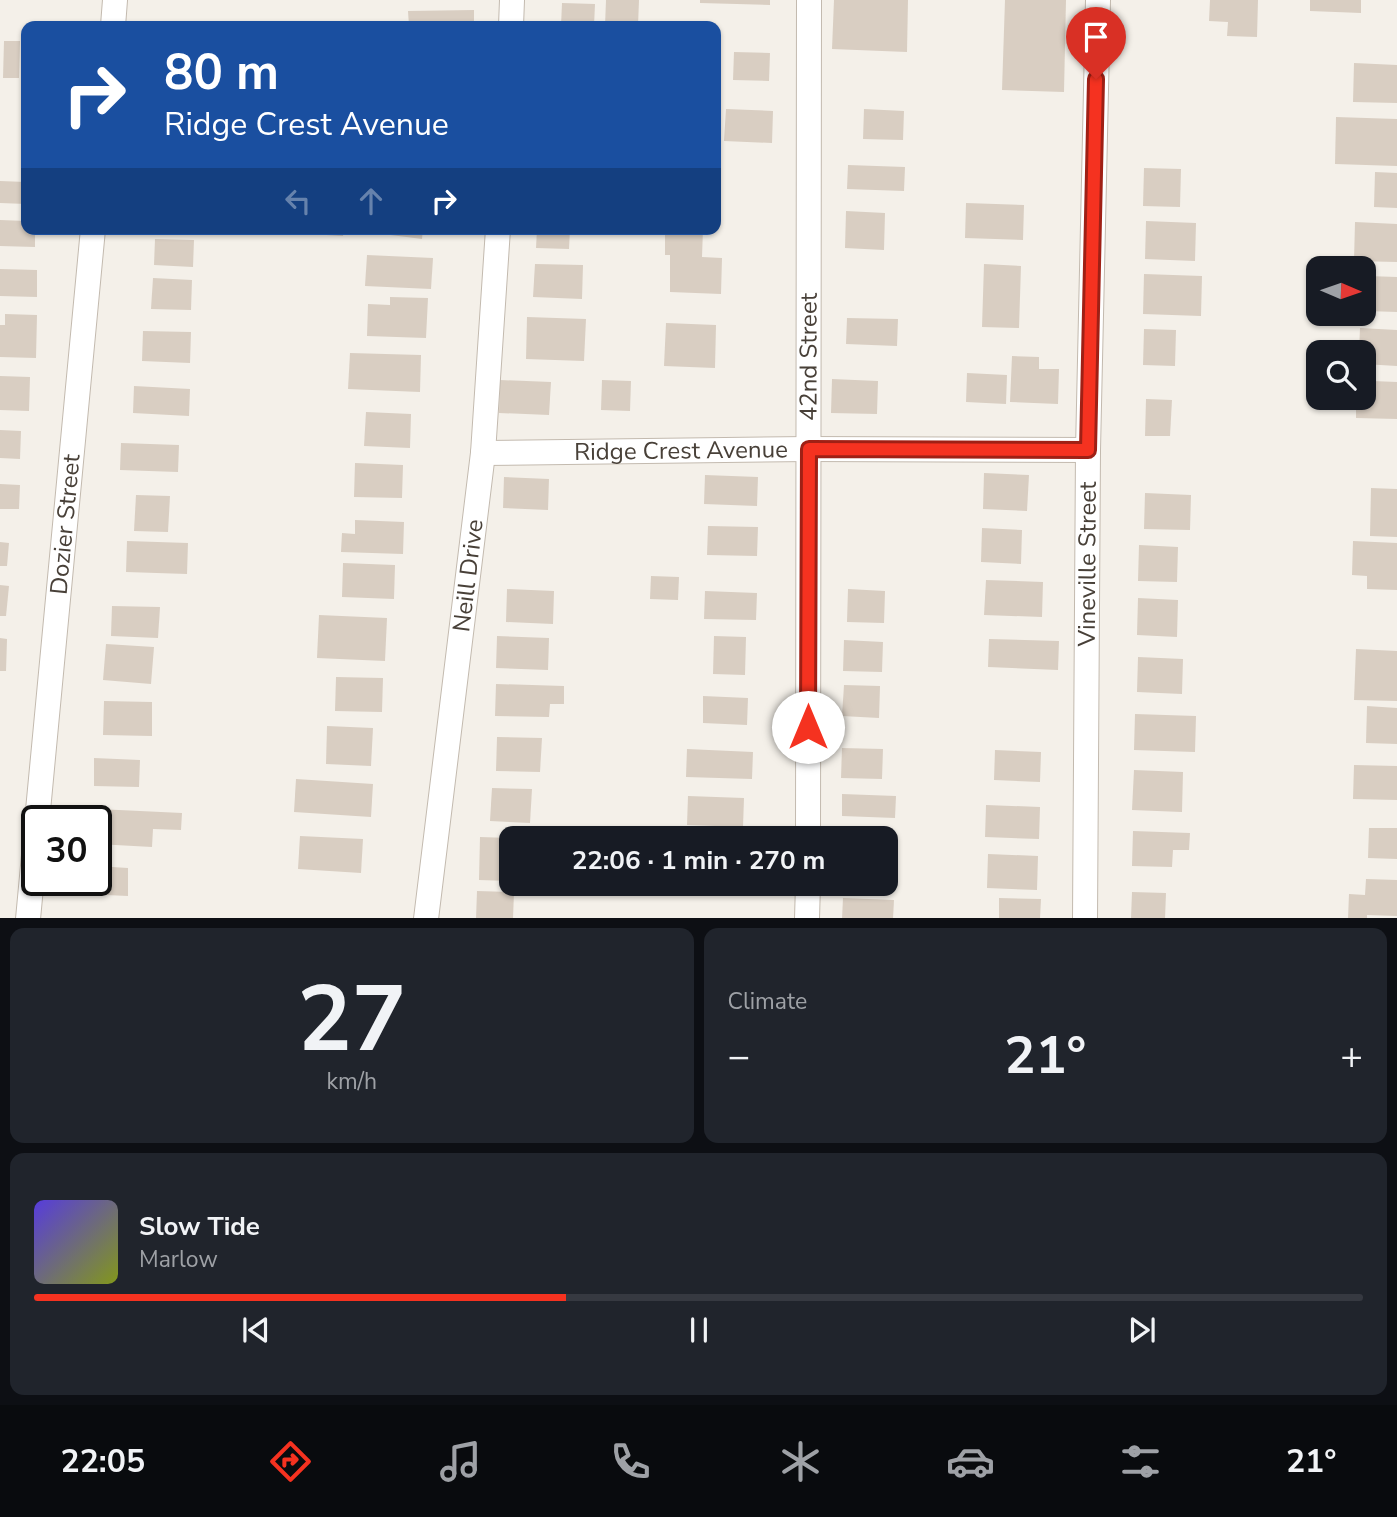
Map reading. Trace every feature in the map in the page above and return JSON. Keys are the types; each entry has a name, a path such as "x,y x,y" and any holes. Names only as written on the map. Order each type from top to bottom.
{"street":[{"path":"113,21 115,0"},
{"path":"511,21 512,0"},
{"name":"42nd Street","path":"808,826 809,0"},
{"name":"Vineville Street","path":"1085,918 1088,450 1098,0"},
{"name":"Dozier Street","path":"39,805 92,235"},
{"name":"Neill Drive","path":"426,918 483,453 498,235"},
{"name":"Ridge Crest Avenue","path":"483,453 809,449 1088,450"},
{"name":"Dozier Street","path":"28,918 30,896"},
{"path":"807,918 808,896"}],"building":[{"path":"606,0 639,0 638,21 605,21"},
{"path":"700,0 770,0 770,5 700,3"},
{"path":"834,0 908,0 907,52 832,49"},
{"path":"1005,0 1066,0 1064,92 1002,90"},
{"path":"1210,0 1258,0 1257,37 1227,36 1228,22 1209,21"},
{"path":"1310,0 1361,0 1361,13 1310,11"},
{"path":"562,3 595,4 594,21 561,21"},
{"path":"474,10 474,21 409,21 408,11"},
{"path":"4,41 20,41 19,78 3,78"},
{"path":"734,52 770,53 769,81 733,80"},
{"path":"1354,63 1397,65 1397,103 1353,102"},
{"path":"726,109 773,111 772,143 724,141"},
{"path":"864,109 904,111 903,140 863,139"},
{"path":"1336,117 1397,119 1397,166 1335,164"},
{"path":"848,165 905,167 904,191 847,189"},
{"path":"1144,168 1181,169 1180,207 1143,206"},
{"path":"1375,172 1397,173 1397,208 1374,207"},
{"path":"0,181 21,182 21,204 0,203"},
{"path":"966,203 1024,205 1023,240 965,238"},
{"path":"846,211 885,213 884,250 845,248"},
{"path":"0,220 21,221 21,235 35,235 35,247 0,246"},
{"path":"1146,221 1196,223 1195,261 1145,259"},
{"path":"1355,222 1397,224 1397,262 1376,262 1376,256 1354,256"},
{"path":"391,235 422,235 422,239"},
{"path":"537,235 570,235 569,249 536,248"},
{"path":"665,235 703,235 702,257 722,258 721,294 670,292 670,255 665,255"},
{"path":"155,239 194,240 193,267 154,265"},
{"path":"367,255 433,258 431,289 365,286"},
{"path":"535,264 583,265 582,299 533,297"},
{"path":"984,264 1021,266 1019,328 982,327"},
{"path":"0,269 37,270 37,297 0,296"},
{"path":"1144,274 1202,276 1201,316 1143,314"},
{"path":"1376,276 1397,277 1397,312 1376,311"},
{"path":"153,278 192,280 191,310 151,309"},
{"path":"390,297 428,298 426,338 367,336 368,304 390,305"},
{"path":"5,314 37,315 36,358 0,357 0,325 5,325"},
{"path":"527,317 586,319 584,361 526,359"},
{"path":"847,318 898,319 897,346 846,344"},
{"path":"666,323 716,325 715,368 664,366"},
{"path":"1360,328 1397,330 1397,366 1376,365 1376,340 1360,340"},
{"path":"1144,329 1176,330 1175,366 1143,365"},
{"path":"143,331 191,332 190,363 142,361"},
{"path":"350,353 421,355 420,392 348,389"},
{"path":"1012,356 1039,357 1039,369 1059,369 1058,404 1010,402"},
{"path":"967,373 1007,375 1006,404 966,402"},
{"path":"0,376 30,377 29,411 0,410"},
{"path":"832,379 878,381 877,414 831,413"},
{"path":"500,380 551,382 549,415 499,413"},
{"path":"602,380 631,381 630,411 601,410"},
{"path":"1376,381 1397,382 1397,419 1356,418 1356,410 1376,410"},
{"path":"134,386 190,389 189,416 133,413"},
{"path":"1146,399 1172,400 1170,436 1145,436"},
{"path":"366,412 411,414 410,448 364,446"},
{"path":"0,430 21,431 20,459 0,458"},
{"path":"121,443 179,445 178,472 120,470"},
{"path":"355,463 403,465 402,498 354,497"},
{"path":"984,473 1029,475 1027,511 983,509"},
{"path":"705,475 758,477 757,506 704,504"},
{"path":"504,477 549,479 548,510 503,508"},
{"path":"0,484 20,485 19,509 0,509"},
{"path":"1371,488 1397,489 1397,537 1370,536"},
{"path":"1145,493 1191,495 1190,530 1144,529"},
{"path":"136,495 170,496 168,532 134,531"},
{"path":"355,520 404,522 403,554 341,552 342,533 355,534"},
{"path":"708,526 758,527 757,556 707,555"},
{"path":"982,528 1022,530 1021,564 981,562"},
{"path":"127,541 188,543 187,574 126,572"},
{"path":"1353,541 1397,543 1397,590 1367,589 1367,576 1352,575"},
{"path":"0,542 9,543 7,566 0,566"},
{"path":"1139,545 1178,547 1177,582 1138,581"},
{"path":"343,563 395,565 394,599 342,597"},
{"path":"651,576 679,577 678,600 650,599"},
{"path":"986,580 1043,582 1042,617 984,615"},
{"path":"0,585 9,586 6,616 0,616"},
{"path":"507,589 554,591 553,624 506,622"},
{"path":"848,589 885,591 884,623 847,622"},
{"path":"705,591 757,593 756,620 704,619"},
{"path":"1138,598 1178,600 1177,637 1137,635"},
{"path":"112,606 160,607 158,638 111,636"},
{"path":"319,615 387,618 385,661 317,658"},
{"path":"497,636 549,638 548,670 496,668"},
{"path":"714,636 746,637 745,675 713,674"},
{"path":"0,638 7,639 6,671 0,671"},
{"path":"989,639 1059,641 1058,670 988,667"},
{"path":"844,640 883,642 882,672 843,671"},
{"path":"106,644 154,647 151,684 103,680"},
{"path":"1356,649 1397,651 1397,701 1354,700"},
{"path":"1138,657 1183,659 1182,694 1137,692"},
{"path":"336,677 383,678 382,712 335,711"},
{"path":"496,684 564,686 564,704 550,704 549,717 495,716"},
{"path":"844,685 880,686 879,718 842,716"},
{"path":"703,696 748,698 747,725 703,723"},
{"path":"104,701 152,702 152,736 103,735"},
{"path":"1367,706 1397,708 1397,744 1366,743"},
{"path":"1135,714 1196,716 1195,752 1134,750"},
{"path":"327,726 373,728 371,766 326,764"},
{"path":"497,737 542,738 540,772 496,771"},
{"path":"842,748 883,749 882,779 841,778"},
{"path":"687,749 753,752 752,779 686,777"},
{"path":"995,750 1041,752 1040,782 994,780"},
{"path":"94,758 140,760 139,787 94,786"},
{"path":"1354,765 1397,766 1397,800 1353,799"},
{"path":"1134,770 1183,772 1182,812 1132,810"},
{"path":"296,779 373,784 371,817 294,812"},
{"path":"492,788 532,789 530,823 490,821"},
{"path":"842,794 896,796 895,818 842,816"},
{"path":"688,796 744,798 743,826 687,825"},
{"path":"986,805 1040,807 1039,839 985,837"},
{"path":"112,810 182,813 181,830 153,829 152,847 112,845"},
{"path":"1369,828 1397,828 1397,859 1368,858"},
{"path":"1133,831 1190,833 1189,850 1173,850 1172,867 1132,866"},
{"path":"300,836 363,839 361,873 298,869"},
{"path":"480,837 499,838 499,881 479,880"},
{"path":"988,854 1038,856 1037,890 987,888"},
{"path":"112,867 128,868 128,896 112,895"},
{"path":"1366,879 1397,880 1397,916 1367,915 1367,918 1348,918 1349,894 1365,895"},
{"path":"477,891 499,892 499,896 514,896 513,918 476,918"},
{"path":"1132,892 1166,893 1165,918 1131,918"},
{"path":"843,898 894,900 893,918 842,918"},
{"path":"999,898 1041,899 1040,918 999,918"}],"route":[{"path":"808,727 809,449 1088,450 1096,79"}]}
